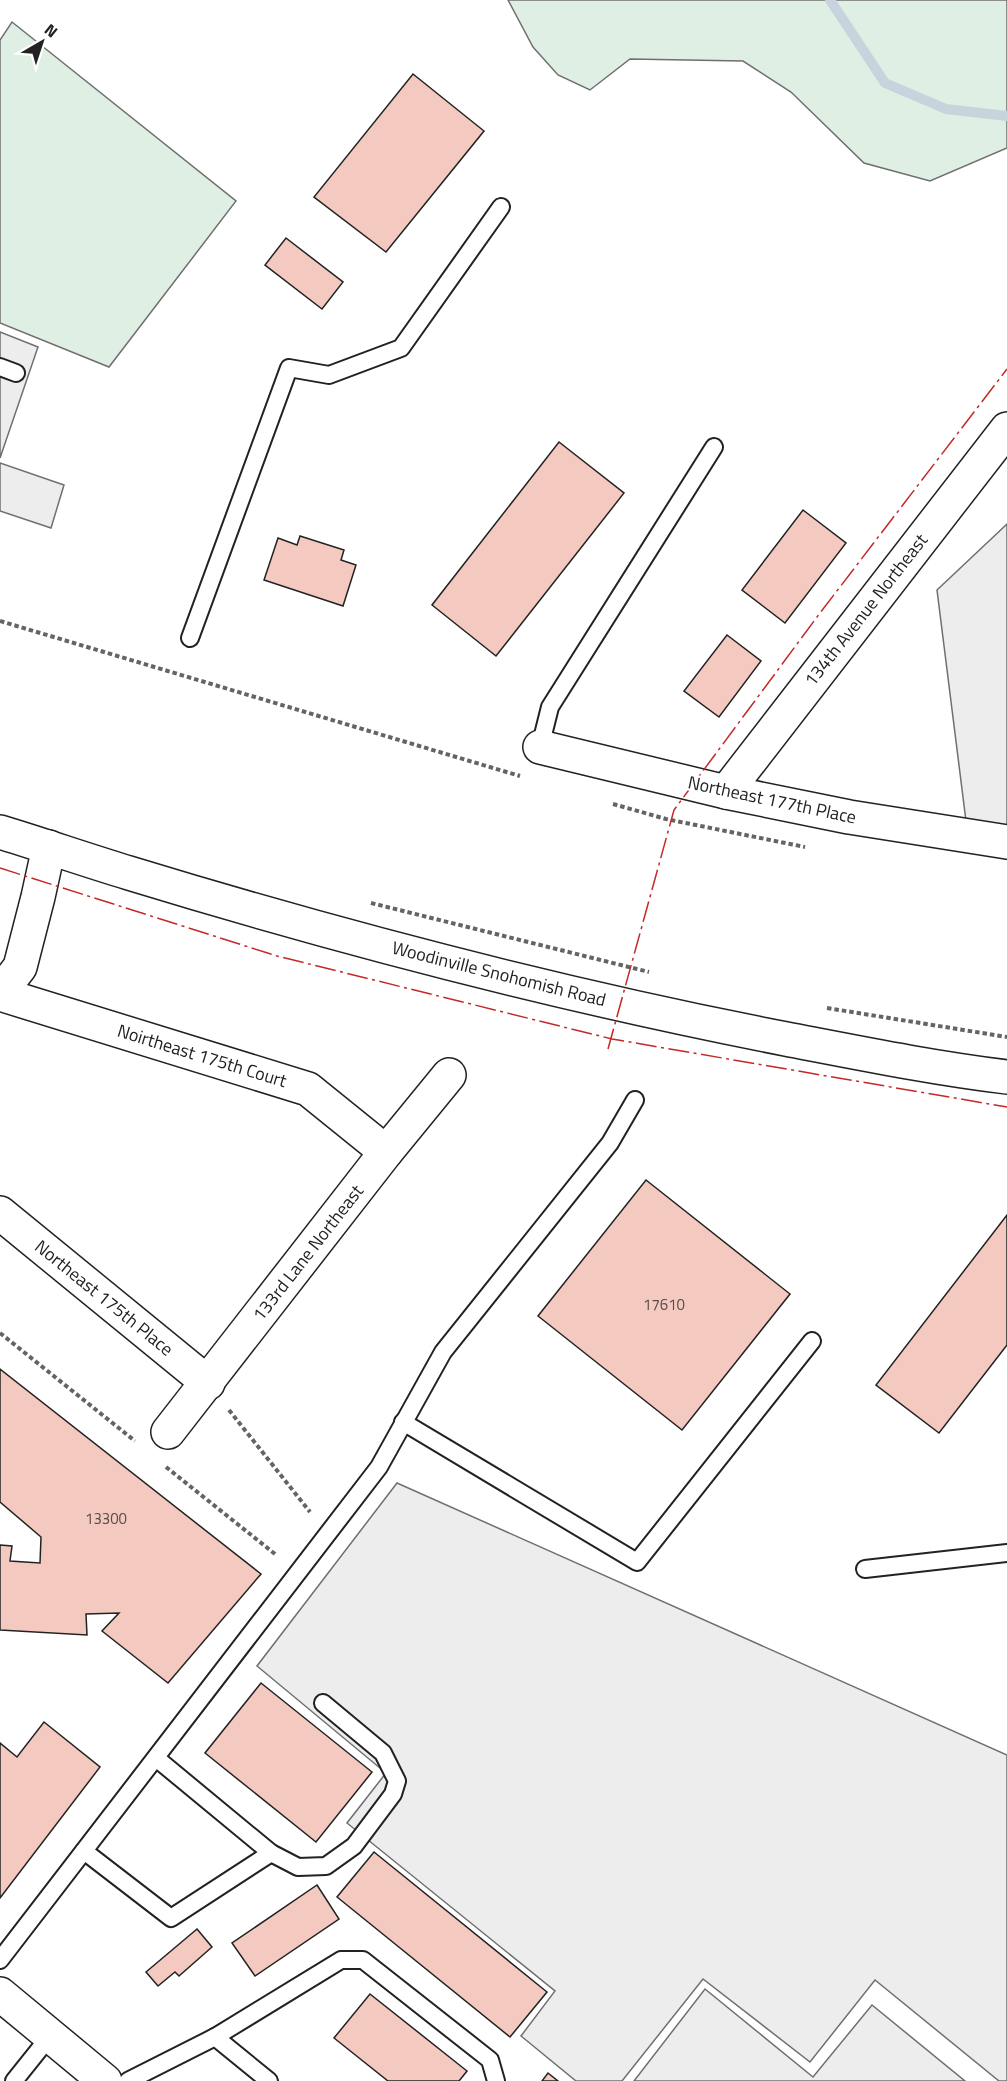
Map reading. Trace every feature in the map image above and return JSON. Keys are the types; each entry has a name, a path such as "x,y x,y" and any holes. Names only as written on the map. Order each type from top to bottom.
{"street":[{"name":"134th Avenue Northeast","path":"726,792 1007,429"},
{"name":"Northeast 177th Place","path":"540,747 726,792 849,817 1007,842"},
{"name":"Woodinville Snohomish Road","path":"0,832 141,876 352,937 579,995 724,1027 849,1051 1007,1077"},
{"path":"0,993 20,967 48,847"},
{"name":"Noirtheast 175th Court","path":"0,993 308,1089 386,1152"},
{"name":"133rd Lane Northeast","path":"168,1432 386,1152 449,1075"},
{"name":"Northeast 175th Place","path":"0,1213 208,1383"},
{"path":"0,1995 105,2081"}],"lane":[{"path":"190,638 289,368 329,375 401,348 501,207"},
{"path":"0,367 16,373"},
{"path":"540,747 550,707 714,447"},
{"path":"0,1960 379,1467 443,1352 610,1143 635,1100"},
{"path":"403,1422 637,1562 812,1341"},
{"path":"866,1569 1007,1553"},
{"path":"156,1758 272,1853 298,1867 326,1866 354,1846 393,1794 397,1781 382,1754 323,1703"},
{"path":"84,1851 171,1918 272,1853"},
{"path":"128,2081 215,2037 341,1960 363,1960 490,2060 496,2081"},
{"path":"14,2081 50,2036"},
{"path":"215,2037 269,2081"}],"path":[{"path":"0,621 529,779"},
{"path":"609,802 666,819 816,848"},
{"path":"369,903 655,973"},
{"path":"825,1008 1007,1037"},
{"path":"208,1383 327,1535"}],"green space":[{"path":"508,0 1007,0 1007,148 930,181 864,163 791,92 743,61 630,59 590,90 558,75 533,47"},
{"path":"12,22 236,201 109,367 0,323 0,40"}],"shaded area":[{"path":"0,332 38,347 0,458"},
{"path":"0,463 64,485 51,528 0,511"},
{"path":"1007,524 1007,842 968,837 937,590"},
{"path":"397,1483 1007,1755 1007,2081 999,2081 875,1980 810,2062 703,1979 622,2081 576,2081 521,2036 555,1991 347,1823 386,1773 257,1666"},
{"path":"705,1989 813,2077 872,2005 965,2081 634,2081"}],"building":[{"path":"413,74 484,131 386,252 314,197"},
{"path":"286,238 343,282 322,309 265,265"},
{"path":"559,442 624,493 496,656 432,605"},
{"path":"803,510 846,543 785,623 742,590"},
{"path":"300,536 344,550 341,560 356,565 343,606 264,580 278,538 297,545"},
{"path":"727,635 761,661 719,717 684,691"},
{"path":"646,1180 790,1294 682,1430 538,1316"},
{"path":"1007,1215 1007,1345 939,1433 876,1385"},
{"path":"0,1369 261,1574 168,1683 102,1631 119,1613 86,1614 87,1635 0,1630 0,1545 12,1546 10,1561 40,1563 41,1537 0,1502"},
{"path":"261,1683 372,1772 316,1842 205,1753"},
{"path":"44,1722 100,1767 0,1898 0,1743 17,1757"},
{"path":"374,1852 547,1992 510,2037 337,1897"},
{"path":"317,1885 339,1919 255,1976 232,1943"},
{"path":"197,1929 212,1947 179,1976 175,1972 158,1986 146,1972"},
{"path":"370,1994 467,2071 459,2081 388,2081 334,2038"},
{"path":"548,2073 558,2081 542,2081"}],"waterway":[{"path":"830,0 885,83 946,109 1007,116"}],"power":[{"path":"608,1049 674,810 820,613 1007,369"},
{"path":"0,868 277,956 612,1039 1007,1107"}]}
